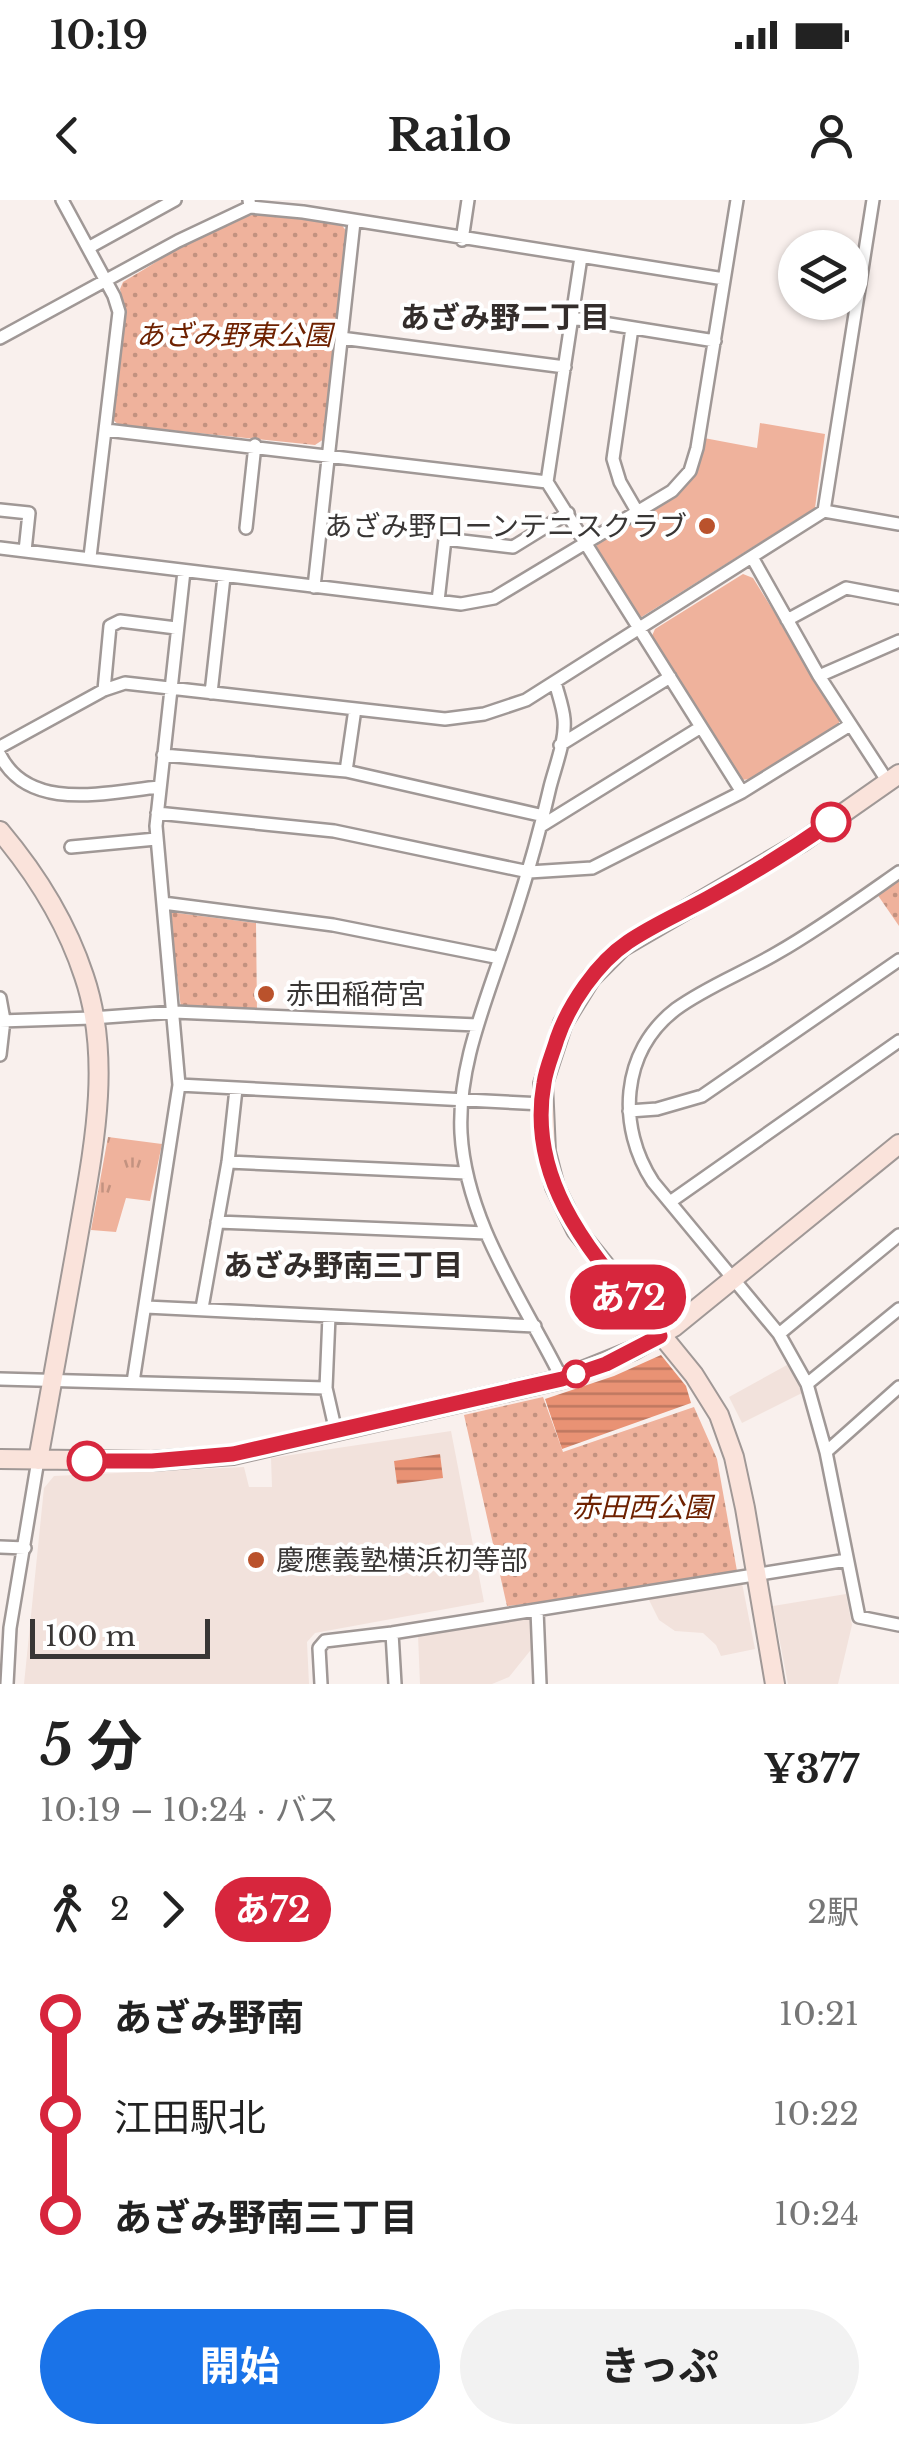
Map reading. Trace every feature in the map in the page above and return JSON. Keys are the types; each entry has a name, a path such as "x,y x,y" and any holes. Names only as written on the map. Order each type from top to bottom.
{"street":[{"path":"62,200 119,312 90,557"},
{"path":"88,248 175,200"},
{"path":"462,240 468,200"},
{"path":"0,548 462,604 494,598 672,491 690,471 736,200"},
{"path":"824,511 873,200"},
{"path":"0,338 249,204 724,279"},
{"path":"314,587 354,222"},
{"path":"581,257 547,482 742,792"},
{"path":"572,318 714,340"},
{"path":"632,328 612,459 638,513"},
{"path":"341,338 564,367"},
{"path":"106,430 547,482"},
{"path":"246,528 255,445"},
{"path":"0,510 29,513 25,550"},
{"path":"158,787 65,797 13,774 0,751 104,690 125,683 445,719 509,708 753,559 824,511 899,524"},
{"path":"438,601 445,539 513,547 568,513"},
{"path":"753,559 819,676 850,724 894,778 802,842 622,946 591,978 563,1023 543,1084 543,1104 544,1137 552,1177 576,1230 694,1374 719,1415 734,1456 775,1684"},
{"path":"133,1382 179,1085 156,813 184,571"},
{"path":"211,693 224,577"},
{"path":"786,620 846,588 899,598"},
{"path":"104,690 110,626 120,621 176,628"},
{"path":"819,676 899,641"},
{"path":"560,745 670,677"},
{"path":"555,682 565,722 528,872 476,1025 461,1098 461,1133 466,1173 486,1233 562,1379"},
{"path":"346,772 355,710"},
{"path":"156,813 334,831 528,872 598,867 742,792 850,724"},
{"path":"162,755 346,772 542,821 702,726"},
{"path":"0,831 41,883 60,916 84,975 98,1062 96,1129 25,1548 5,1628 7,1684"},
{"path":"72,847 156,839"},
{"path":"899,872 780,952 677,1008 656,1030 638,1060 629,1111 630,1137 640,1162 779,1334 807,1384 826,1452 859,1618 899,1625"},
{"path":"163,903 333,924 500,958"},
{"path":"629,1111 657,1109 702,1096 899,960"},
{"path":"0,998 0,1056"},
{"path":"2,1020 174,1012 476,1025"},
{"path":"670,1202 899,1041"},
{"path":"179,1085 543,1104"},
{"path":"202,1308 228,1162 236,1089"},
{"path":"0,1460 194,1459 233,1454 562,1379 606,1364 660,1336 735,1281 899,1144"},
{"path":"228,1162 466,1173"},
{"path":"217,1222 486,1233"},
{"path":"779,1334 899,1236"},
{"path":"146,1307 534,1326"},
{"path":"807,1384 899,1309"},
{"path":"330,1316 326,1388 336,1432"},
{"path":"0,1380 326,1388"},
{"path":"826,1452 899,1388"},
{"path":"0,1547 25,1548"},
{"path":"321,1684 318,1648 325,1641 847,1560"},
{"path":"537,1610 540,1684"},
{"path":"392,1633 395,1684"}],"shaded area":[{"path":"661,1355 686,1386 691,1403 562,1449 545,1399"},
{"path":"787,1365 804,1392 742,1423 729,1397"},
{"name":"慶應義塾横浜初等部","path":"451,1431 484,1602 315,1633 307,1642 309,1684 24,1684 44,1488 54,1476 244,1467 249,1487 272,1487 271,1458"},
{"path":"440,1454 443,1478 397,1484 394,1461"},
{"path":"742,1583 755,1649 721,1656 703,1633 675,1631 659,1620 648,1598"},
{"path":"846,1594 852,1625 838,1684 788,1684 773,1606"},
{"path":"529,1616 534,1646 509,1677 492,1684 420,1684 418,1635"}],"green space":[{"name":"あざみ野東公園","path":"266,213 341,224 347,232 324,439 315,445 119,425 113,420 125,316 120,289 123,282 211,230"},
{"name":"あざみ野ローンテニスクラブ","path":"760,423 825,434 815,508 640,618 597,551 597,543 679,490 704,438 757,448"},
{"name":"あざみ野ローンテニスクラブ","path":"743,574 753,578 839,716 839,723 751,779 741,780 651,638 655,629"},
{"path":"899,878 899,926 877,894"},
{"path":"169,912 256,923 257,1011 181,1008"},
{"path":"108,1137 162,1144 150,1201 126,1198 116,1232 91,1230"},
{"name":"赤田西公園","path":"543,1397 563,1452 694,1407 717,1459 737,1571 596,1596 507,1606 464,1415"}],"bus line":[{"name":"あ72","path":"87,1461 194,1459 271,1446 562,1379 606,1364 660,1336 590,1250 555,1188 544,1137 543,1084 548,1068 563,1023 591,978 622,946 772,861 831,822"}],"place":[{"name":"あざみ野ローンテニスクラブ","path":"707,526"},
{"name":"赤田稲荷宮","path":"266,994"},
{"name":"慶應義塾横浜初等部","path":"256,1560"}],"district":[{"name":"あざみ野二丁目","path":"505,317"},
{"name":"あざみ野南三丁目","path":"343,1265"}]}
